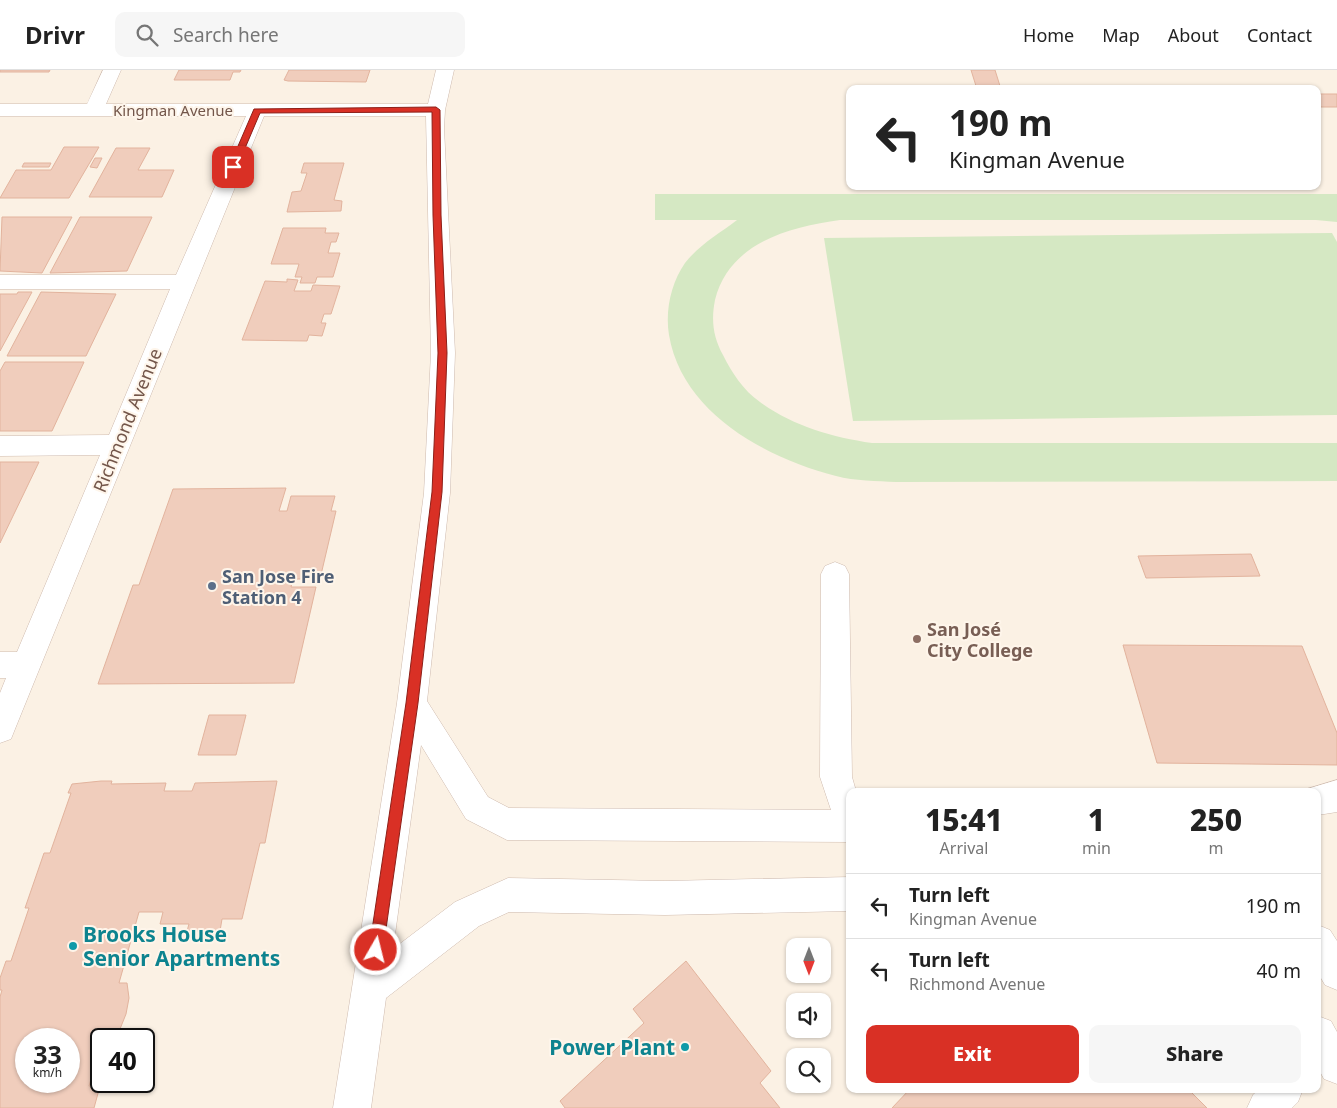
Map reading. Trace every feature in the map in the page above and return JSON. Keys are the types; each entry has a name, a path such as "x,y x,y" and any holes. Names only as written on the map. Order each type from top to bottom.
{"street":[{"path":"94,110 112,70"},
{"path":"352,1108 412,703 437,492 443,353 437,215 436,110 445,70"},
{"name":"Kingman Avenue","path":"0,110 436,110"},
{"name":"Richmond Avenue","path":"0,730 13,665 117,445 257,111"},
{"path":"0,282 184,282"},
{"path":"0,446 117,445"},
{"path":"836,574 836,777 846,808"},
{"path":"412,703 477,808 507,824 846,826"},
{"path":"1321,799 1337,796"},
{"path":"370,988 467,914 508,895 665,898 846,894"},
{"path":"1321,947 1337,973"},
{"path":"1266,1108 1281,1093"}],"green space":[{"path":"655,194 1337,194 1337,222 1316,220 840,220 801,227 764,241 747,251 733,264 722,280 715,300 713,321 715,335 726,362 748,392 786,418 828,434 872,443 1337,443 1337,481 866,481 836,476 782,457 756,444 731,428 709,409 691,387 677,363 669,335 668,316 670,298 680,271 697,250 737,220 655,220"},
{"path":"1332,233 1337,242 1337,415 853,421 824,238"}],"building":[{"path":"0,70 50,70 49,72 0,72"},
{"path":"179,70 241,70 240,72 233,72 230,80 174,80"},
{"path":"289,70 370,70 366,82 284,80"},
{"path":"971,70 995,70 1000,85 976,85"},
{"path":"1321,94 1337,94 1337,107 1321,107"},
{"path":"64,147 99,147 69,198 0,198 16,170 51,170"},
{"path":"116,148 150,148 138,170 174,170 162,197 89,197"},
{"path":"95,158 102,158 97,168 90,167"},
{"path":"24,163 51,163 49,167 22,167"},
{"path":"304,163 344,163 334,200 342,201 341,211 287,212 292,192 301,191 307,173 301,173"},
{"path":"2,217 72,217 42,273 0,271"},
{"path":"80,217 152,217 127,271 50,273"},
{"path":"283,228 326,228 325,233 339,233 336,242 331,242 328,253 340,253 333,277 317,277 315,283 300,283 302,277 295,277 299,264 271,264"},
{"path":"287,279 298,280 294,291 311,291 313,285 340,286 331,314 324,314 321,323 326,323 322,336 309,335 307,341 242,340 265,281 287,282"},
{"path":"18,292 32,292 0,351 0,294 17,294"},
{"path":"41,292 116,294 86,356 7,356"},
{"path":"5,362 84,362 52,431 0,431 0,371"},
{"path":"0,462 39,462 0,543"},
{"name":"San Jose Fire Station 4","path":"286,488 279,511 287,511 291,496 335,496 331,511 336,511 320,579 293,579 291,587 316,587 294,683 98,684 133,585 139,585 173,489"},
{"path":"1251,554 1260,576 1146,578 1138,556"},
{"path":"1123,645 1302,646 1337,733 1337,765 1157,763"},
{"path":"209,715 246,715 236,755 198,755"},
{"name":"Brooks House Senior Apartments","path":"101,781 112,781 111,784 166,783 164,791 192,791 195,783 277,781 265,843 260,843 242,919 222,919 220,931 187,931 189,924 160,924 163,912 139,912 119,983 127,983 129,998 126,1014 120,1028 90,1028 89,1086 90,1093 98,1093 94,1108 0,1108 0,997 2,990 0,990 0,978 6,961 11,961 29,908 25,908 44,853 50,853 71,793 68,793 72,784"},
{"name":"Power Plant","path":"686,961 771,1071 760,1083 780,1108 565,1108 560,1101 644,1023 633,1009"},
{"path":"906,1093 1192,1093 1207,1108 892,1108"}],"place":[{"name":"San Jose Fire Station 4","path":"212,586"},
{"name":"San José City College","path":"917,639"},
{"name":"Brooks House Senior Apartments","path":"73,946"},
{"name":"Power Plant","path":"685,1047"}],"route":[{"path":"233,167 257,111 436,110 437,215 443,353 437,492 412,703 376,950"}]}
